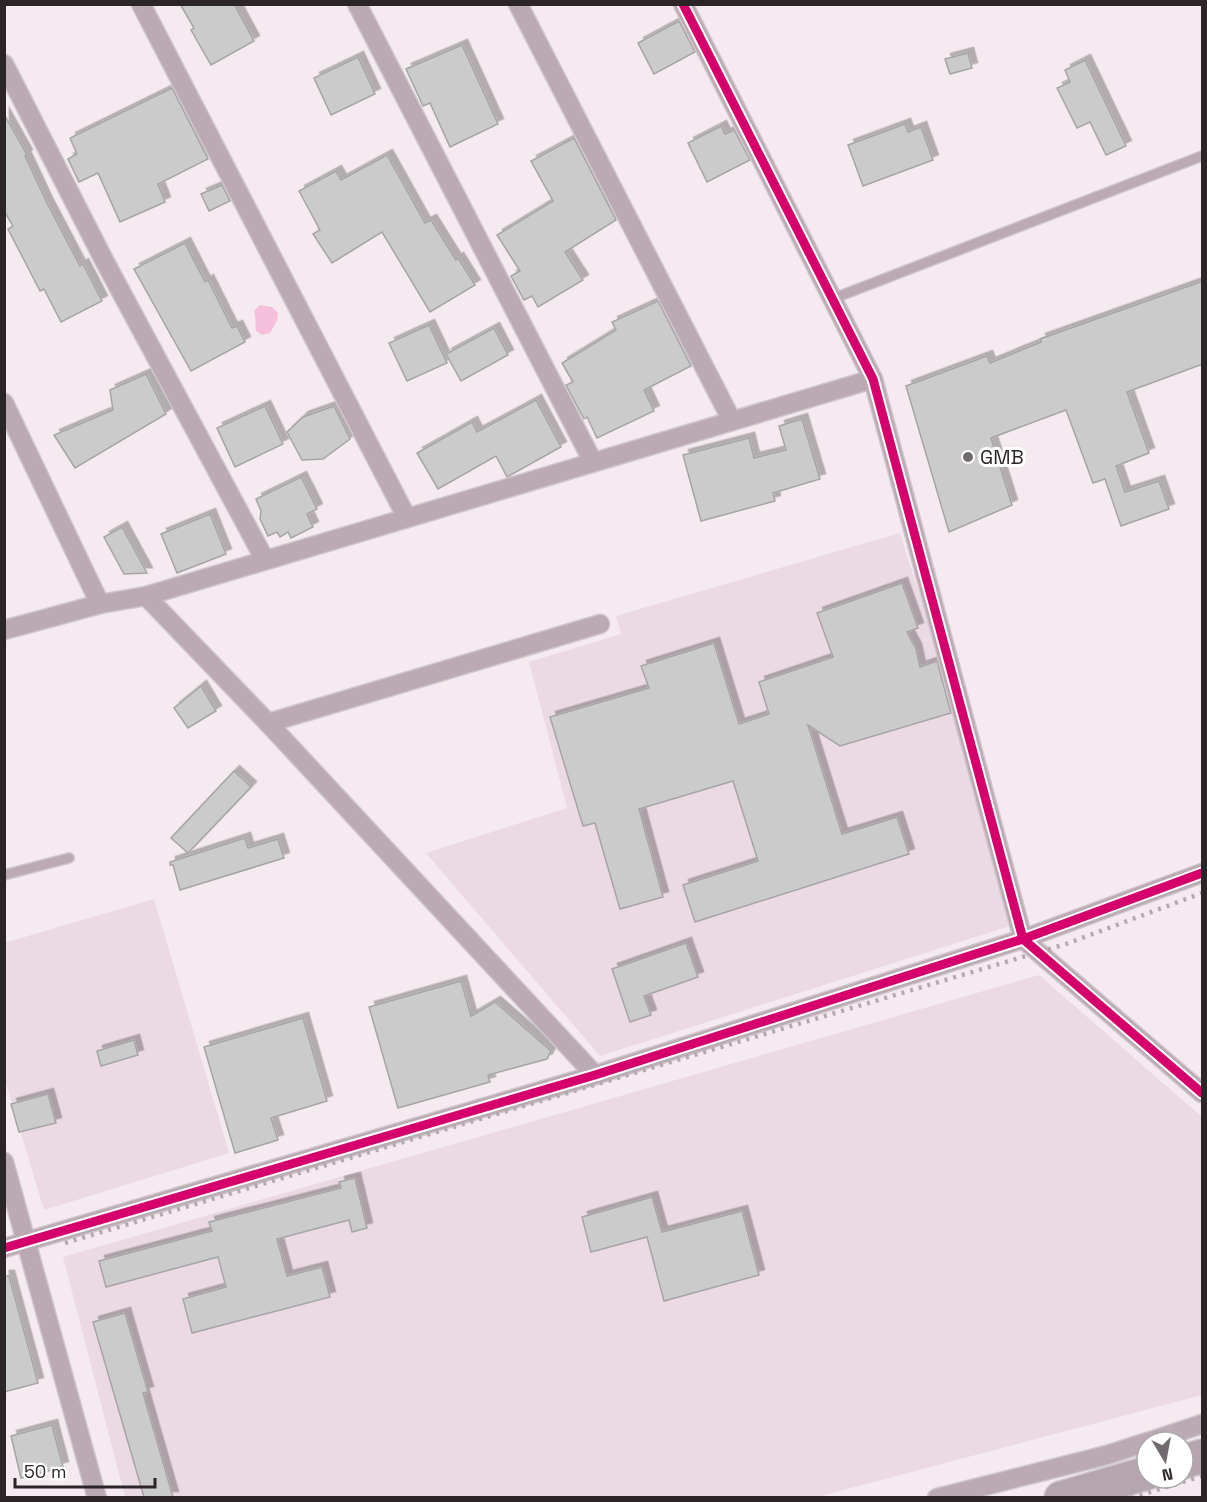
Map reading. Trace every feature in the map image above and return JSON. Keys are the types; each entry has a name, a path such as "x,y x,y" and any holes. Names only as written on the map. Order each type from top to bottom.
{"highway":[{"path":"1061,1497 1135,1476"}],"street":[{"path":"141,4 407,518"},
{"path":"357,4 593,462"},
{"path":"518,4 732,421"},
{"path":"683,4 873,379 1023,939 1203,1093"},
{"path":"4,64 105,262 265,560"},
{"path":"4,630 100,604 147,596 873,379"},
{"path":"4,403 100,604"},
{"path":"147,596 595,1075"},
{"path":"268,723 600,624"},
{"path":"4,1248 595,1075 1023,939 1203,873"},
{"path":"4,1162 97,1497"},
{"path":"1185,1430 1203,1424"},
{"path":"937,1497 1085,1461 1135,1446"}],"lane":[{"path":"832,299 1203,156"},
{"path":"4,875 69,858"}],"shaded area":[{"path":"260,305 272,307 278,313 277,321 270,333 262,335 256,331 254,311"},
{"path":"900,533 1023,922 600,1056 426,853 567,808 529,662 621,634 616,616"},
{"path":"154,899 229,1153 44,1210 5,1080 4,943"},
{"path":"1039,975 1202,1117 1202,1395 817,1497 125,1497 63,1257"}],"building":[{"path":"180,4 234,4 254,41 211,65 191,30 194,28"},
{"path":"679,21 695,52 654,74 638,43"},
{"path":"462,45 498,124 450,147 430,103 423,106 406,69"},
{"path":"968,53 972,68 950,74 945,59"},
{"path":"358,57 375,94 331,115 314,78"},
{"path":"1085,60 1126,146 1106,155 1090,122 1077,128 1057,88 1070,82 1065,70"},
{"path":"172,88 208,159 158,184 165,202 120,222 98,173 79,182 68,159 77,154 70,138"},
{"path":"4,114 27,155 25,156 47,203 80,266 83,264 102,301 61,322 44,289 40,291 8,229 13,226 4,211"},
{"path":"905,124 908,132 921,127 933,160 863,186 848,145"},
{"path":"721,126 725,134 734,130 750,160 707,182 688,143"},
{"path":"574,138 616,220 565,252 583,280 538,307 532,296 524,300 511,276 520,271 497,235 553,201 531,161"},
{"path":"387,155 425,223 431,220 475,285 430,312 382,232 332,263 313,234 320,230 299,191 336,171 341,180"},
{"path":"222,185 230,201 209,211 201,194"},
{"path":"185,243 205,282 208,280 232,328 237,326 245,342 191,371 134,269"},
{"path":"1203,281 1203,364 1127,392 1149,453 1116,466 1125,492 1159,481 1169,509 1121,526 1105,479 1093,483 1066,410 991,438 1012,505 949,532 906,386 987,356 990,363 1041,342 1040,339"},
{"path":"658,301 691,366 644,390 654,411 597,438 587,417 584,419 566,385 573,382 562,363 616,330 612,322"},
{"path":"429,325 447,363 407,381 389,343"},
{"path":"494,328 508,355 461,381 446,354"},
{"path":"146,374 166,414 75,468 54,435 113,410 110,390"},
{"path":"536,400 561,447 507,477 496,456 438,489 417,453 472,422 477,432"},
{"path":"265,406 283,444 235,467 217,428"},
{"path":"334,406 350,439 323,459 302,460 287,432 303,417"},
{"path":"802,419 820,479 773,493 775,501 701,521 683,455 749,438 754,458 786,450 779,426"},
{"path":"301,477 317,509 307,514 313,527 291,538 288,532 280,537 277,532 268,536 260,519 261,511 256,499"},
{"path":"210,514 226,554 177,573 161,534"},
{"path":"122,527 147,573 124,574 104,537"},
{"path":"902,583 918,628 907,632 916,649 920,667 937,661 951,713 840,746 808,725 842,834 897,817 909,854 695,922 683,885 758,861 733,781 639,809 663,897 620,909 595,823 583,826 550,717 649,688 641,666 714,643 739,724 769,714 759,682 833,657 817,613"},
{"path":"201,686 216,711 188,728 174,708"},
{"path":"234,771 251,787 188,853 171,838"},
{"path":"245,838 248,848 278,839 284,858 180,890 173,865 170,865 170,862"},
{"path":"686,943 698,977 644,996 651,1015 630,1022 612,969"},
{"path":"461,981 471,1016 495,1002 551,1051 547,1059 488,1075 490,1082 398,1108 369,1007"},
{"path":"303,1018 327,1101 271,1118 278,1140 235,1153 204,1047"},
{"path":"134,1040 138,1055 101,1066 97,1051"},
{"path":"48,1094 56,1123 19,1132 11,1104"},
{"path":"355,1178 367,1228 352,1232 349,1220 277,1239 287,1276 322,1267 330,1297 192,1333 183,1299 226,1287 218,1257 106,1287 99,1261 212,1231 209,1222 341,1188 339,1182"},
{"path":"652,1197 662,1232 742,1211 759,1275 664,1301 647,1237 591,1252 582,1217"},
{"path":"4,1276 9,1276 38,1383 4,1392"},
{"path":"125,1313 148,1392 143,1393 173,1497 144,1497 93,1322"},
{"path":"52,1425 63,1467 21,1478 11,1436"}],"railway":[{"path":"65,1243 1066,944 1202,893"},
{"path":"1131,1498 1202,1476"}],"cycle path":[{"path":"683,4 873,379 1023,939 1202,1093"},
{"path":"4,1248 595,1075 1023,939 1202,873"}],"place":[{"name":"GMB","path":"968,457"}]}
